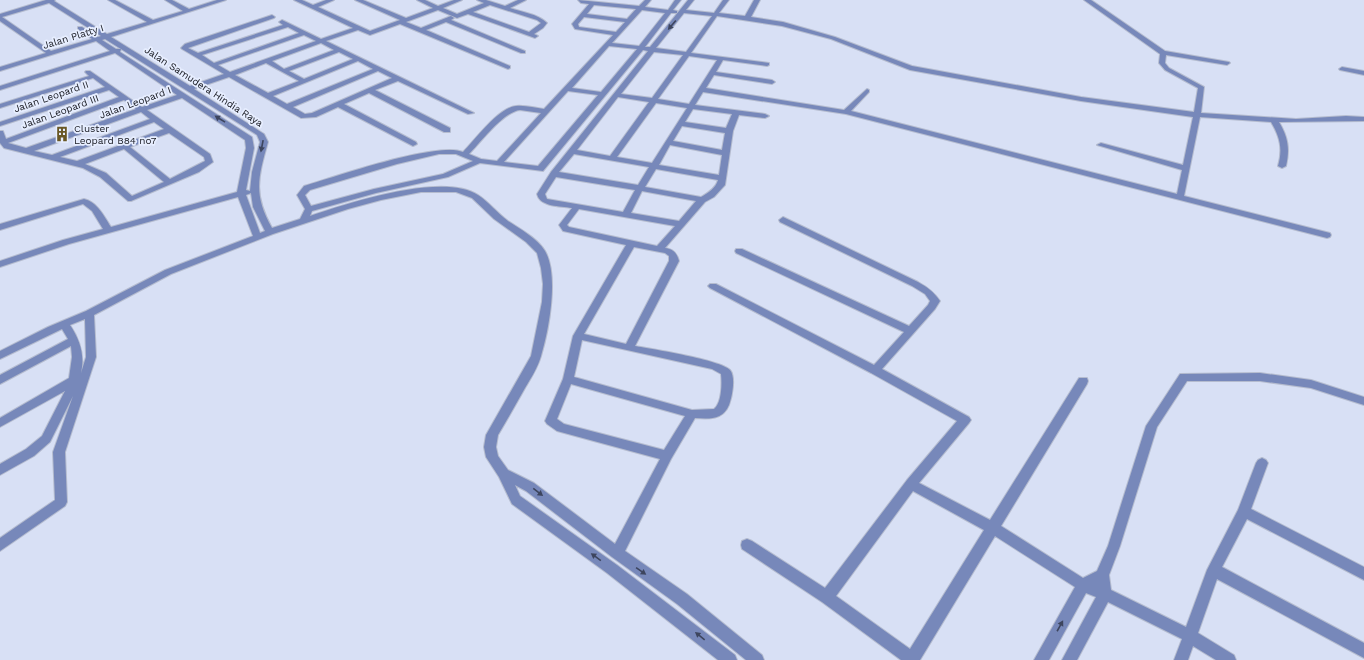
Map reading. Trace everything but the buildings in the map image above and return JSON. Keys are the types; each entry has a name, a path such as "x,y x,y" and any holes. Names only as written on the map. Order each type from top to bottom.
{"street":[{"path":"0,17 51,0"},
{"name":"Jalan Samudera Hindia Raya","path":"51,0 106,36 121,51 131,52 263,137 264,142 259,159 255,190 256,204 270,232"},
{"path":"111,0 152,22"},
{"path":"168,0 188,11"},
{"name":"Jalan Platty I","path":"0,68 223,0"},
{"path":"297,0 370,33 459,0"},
{"path":"313,7 331,0"},
{"path":"358,0 421,30 508,67"},
{"path":"420,0 457,16"},
{"path":"468,12 532,35 544,23 539,19 490,4 482,0"},
{"path":"505,8 523,0"},
{"path":"581,0 583,2 747,18 821,34 844,41 897,64 928,72 1081,99 1197,115 1274,120 1364,119"},
{"path":"499,164 648,0"},
{"path":"309,209 301,195 304,190 312,186 395,162 449,151 465,154 479,161 540,170 641,48 678,0"},
{"path":"679,224 542,199 541,192 691,0"},
{"path":"612,159 726,0"},
{"path":"747,18 757,0"},
{"path":"1087,0 1163,53 1227,63"},
{"name":"Jalan Samudera Hindia Raya","path":"42,3 97,39 121,51 249,139 250,148 241,193"},
{"path":"593,3 575,24 577,28 618,34"},
{"path":"421,30 490,4"},
{"path":"266,14 470,113"},
{"path":"583,15 629,21"},
{"path":"0,17 50,53"},
{"path":"184,47 272,17"},
{"path":"446,20 523,52"},
{"path":"197,55 288,25"},
{"path":"189,89 358,28"},
{"path":"213,64 304,33"},
{"path":"176,43 266,96 304,116 338,104 398,78"},
{"path":"609,44 767,64"},
{"path":"284,70 339,50"},
{"path":"0,88 121,51"},
{"path":"1163,53 1163,66 1201,87 1202,90 1180,198"},
{"path":"626,214 640,188 703,90 721,58"},
{"path":"266,96 359,60"},
{"path":"267,61 304,81"},
{"path":"286,107 378,69"},
{"path":"1342,69 1364,73"},
{"path":"712,73 772,82"},
{"path":"0,106 91,74 153,120 207,156 210,162 196,170 131,199 98,172 77,164 3,145 0,133"},
{"name":"Jalan Leopard II","path":"0,124 109,88"},
{"path":"568,89 602,94"},
{"path":"369,90 447,130"},
{"path":"703,90 846,112 1327,235"},
{"path":"846,112 867,91"},
{"name":"Jalan Leopard I","path":"26,151 183,95"},
{"path":"616,95 765,116"},
{"name":"Jalan Leopard III","path":"3,145 124,98"},
{"path":"197,104 207,100"},
{"path":"338,104 413,144"},
{"path":"465,154 503,116 515,108 547,112"},
{"path":"660,248 679,224 702,200 719,187 722,178 728,131 736,113"},
{"path":"51,158 153,120"},
{"path":"1274,120 1286,144 1282,166"},
{"path":"681,124 728,131"},
{"path":"77,164 169,130"},
{"path":"668,143 725,153"},
{"path":"1101,145 1187,169"},
{"path":"124,146 169,182"},
{"path":"572,151 722,178"},
{"path":"309,209 443,175 471,166 479,161"},
{"path":"554,174 702,200"},
{"path":"0,355 89,313 168,272 257,236 357,204 403,193 436,189 457,190 471,194 482,201 497,217 529,240 541,252 546,268 548,284 540,341 529,371 492,435 490,447 492,457 504,474 516,500 618,573 730,660"},
{"path":"0,264 108,230 255,190"},
{"path":"241,193 257,236"},
{"path":"0,227 84,201 89,203 108,230"},
{"path":"577,206 563,225 566,229 631,244 660,248 673,255 674,261 629,348"},
{"path":"304,220 309,209"},
{"path":"783,220 928,292 935,301 911,331 875,370"},
{"path":"631,244 578,336 568,379 551,422 561,428 667,456"},
{"path":"739,251 911,331"},
{"path":"713,286 875,370 965,420 911,484 827,597"},
{"path":"0,545 61,502 60,452 91,356 89,313"},
{"path":"0,470 36,448 47,439 74,380 79,365 73,335 64,324"},
{"path":"568,379 692,414 717,413 721,411 724,405 727,374 725,370 714,366 578,336"},
{"path":"0,380 74,340"},
{"path":"1069,660 1106,594 1102,575 1114,546 1152,426 1172,392 1184,377 1260,377 1311,384 1364,401"},
{"path":"0,423 74,380"},
{"path":"747,545 827,597 912,659 1083,381"},
{"path":"617,554 667,456 692,414"},
{"path":"1181,660 1214,570 1244,511 1262,463"},
{"path":"504,474 530,486 617,554 682,600 757,660"},
{"path":"911,484 993,528 1083,585 1106,594 1190,636 1229,660"},
{"path":"1244,511 1364,574"},
{"path":"1214,570 1364,651"},
{"path":"1041,660 1083,585 1102,575"}],"place":[{"name":"Cluster Leopard B84 no7","path":"62,134"}]}
